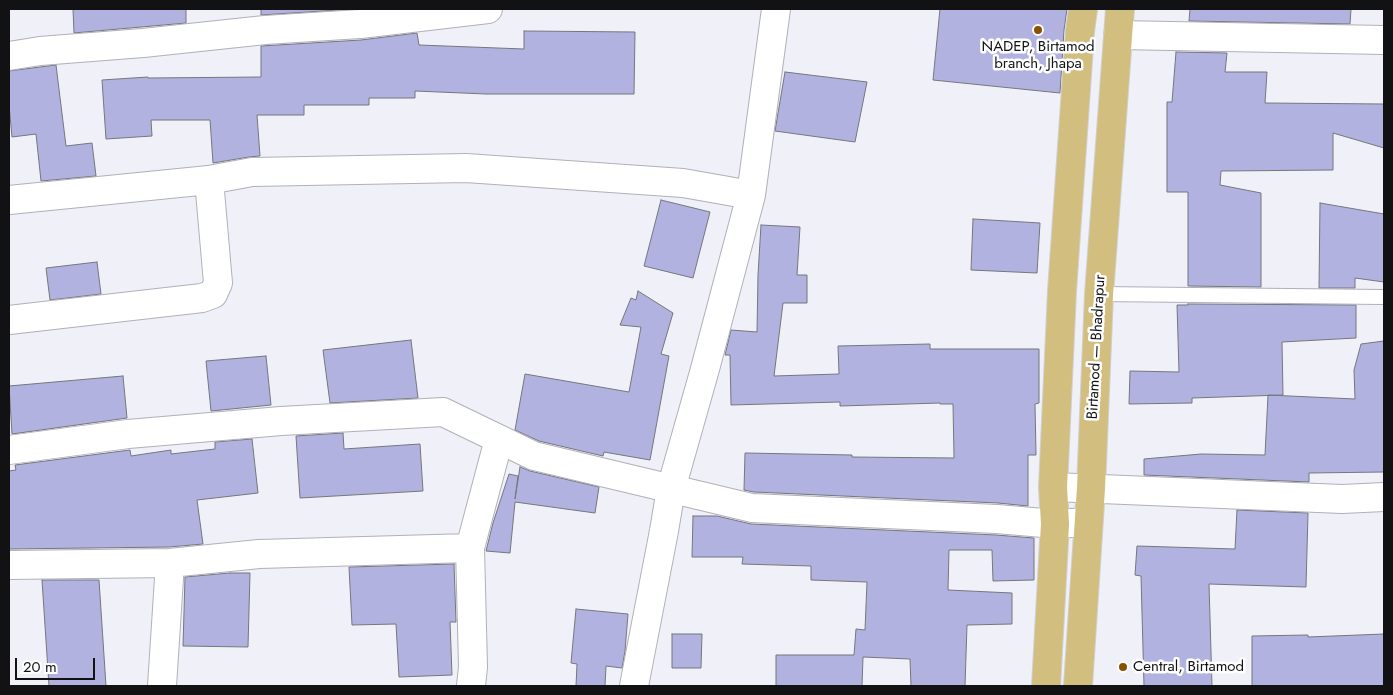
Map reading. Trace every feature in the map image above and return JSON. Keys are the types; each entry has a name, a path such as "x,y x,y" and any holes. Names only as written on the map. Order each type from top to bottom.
{"main road":[{"path":"1046,686 1055,524 1053,487 1062,291 1083,9"},
{"name":"Birtamod — Bhadrapur","path":"1078,686 1091,488 1099,294 1119,22"}],"street":[{"path":"9,56 40,51 143,43 265,30 360,24 488,9"},
{"path":"634,686 671,489 705,369 750,195 776,9"},
{"path":"1119,22 1384,40"},
{"path":"9,200 209,180 252,172 466,168 683,183 750,195"},
{"path":"9,320 202,298 213,294 218,283 209,180"},
{"path":"9,450 128,434 443,412 534,456 752,508 997,519 1055,524 1088,522"},
{"path":"470,686 473,667 470,548 499,439"},
{"path":"1053,487 1342,499 1384,497"},
{"path":"9,565 170,563 260,554 470,548"},
{"path":"162,686 170,563"}],"lane":[{"path":"1099,294 1384,297"}],"building":[{"path":"73,9 186,9 186,23 74,33"},
{"path":"261,9 354,9 261,15"},
{"path":"940,9 1067,9 1060,93 933,80"},
{"path":"1190,9 1351,9 1350,24 1189,21"},
{"path":"524,31 635,32 634,94 486,94 415,91 415,98 369,98 369,105 304,105 304,115 257,115 260,156 213,163 210,120 151,120 152,136 106,139 102,80 148,77 261,77 261,46 361,40 417,33 419,45 524,49"},
{"path":"1176,52 1227,53 1225,72 1267,72 1265,103 1384,104 1384,148 1333,133 1333,170 1221,171 1220,185 1261,193 1261,287 1188,286 1188,192 1167,192 1167,102 1172,102"},
{"path":"56,65 66,146 92,143 96,176 41,181 36,134 12,137 9,105 9,71"},
{"path":"785,72 867,82 855,142 775,131"},
{"path":"661,200 710,212 693,278 644,266"},
{"path":"1320,203 1384,214 1384,282 1355,278 1355,288 1319,288"},
{"path":"973,219 1040,223 1037,273 971,270"},
{"path":"761,225 800,227 797,275 807,275 807,303 783,303 774,376 839,374 838,346 930,344 930,349 1039,349 1039,403 1035,404 1036,455 1028,455 1028,506 744,490 745,453 954,458 953,404 840,406 840,402 731,405 730,355 725,355 731,330 757,332"},
{"path":"97,262 101,294 50,300 46,268"},
{"path":"638,291 673,313 661,354 669,356 650,460 604,452 603,456 539,441 515,430 525,374 629,392 641,327 620,325 631,298 636,300"},
{"path":"1177,305 1356,305 1356,338 1282,342 1283,395 1192,398 1192,403 1129,404 1130,371 1179,372"},
{"path":"411,340 418,398 330,403 323,350"},
{"path":"1384,341 1384,472 1309,473 1309,482 1144,475 1144,459 1201,454 1265,455 1268,395 1355,399 1354,370 1361,344"},
{"path":"266,356 271,405 211,411 206,361"},
{"path":"123,376 127,418 12,434 9,386"},
{"path":"343,433 344,449 420,444 423,491 300,498 296,436"},
{"path":"252,439 258,493 197,500 203,544 169,547 9,549 9,471 16,470 15,465 130,450 131,456 171,450 171,454 215,449 215,442"},
{"path":"520,467 599,487 595,513 515,502 510,553 486,551 509,474 518,476 515,499"},
{"path":"1237,510 1308,513 1306,587 1209,584 1212,686 1144,686 1141,576 1135,575 1137,546 1235,549"},
{"path":"693,516 717,516 751,524 1034,538 1034,580 993,581 992,550 949,550 948,590 1012,593 1012,624 967,625 965,686 911,686 910,659 863,657 862,686 776,686 776,655 854,655 856,629 865,630 867,582 811,580 811,566 742,564 743,557 692,557"},
{"path":"454,564 456,622 450,622 452,675 399,677 396,624 352,625 349,567"},
{"path":"250,573 248,647 183,646 185,577"},
{"path":"42,580 99,580 106,686 49,686"},
{"path":"576,609 628,614 622,668 606,666 605,686 576,686 577,664 571,663"},
{"path":"672,634 702,634 701,668 672,668"},
{"path":"1384,634 1384,686 1252,686 1252,636 1308,635 1308,637"}],"place":[{"name":"NADEP, Birtamod branch, Jhapa","path":"1038,30"},
{"name":"Central, Birtamod","path":"1123,667"}]}
